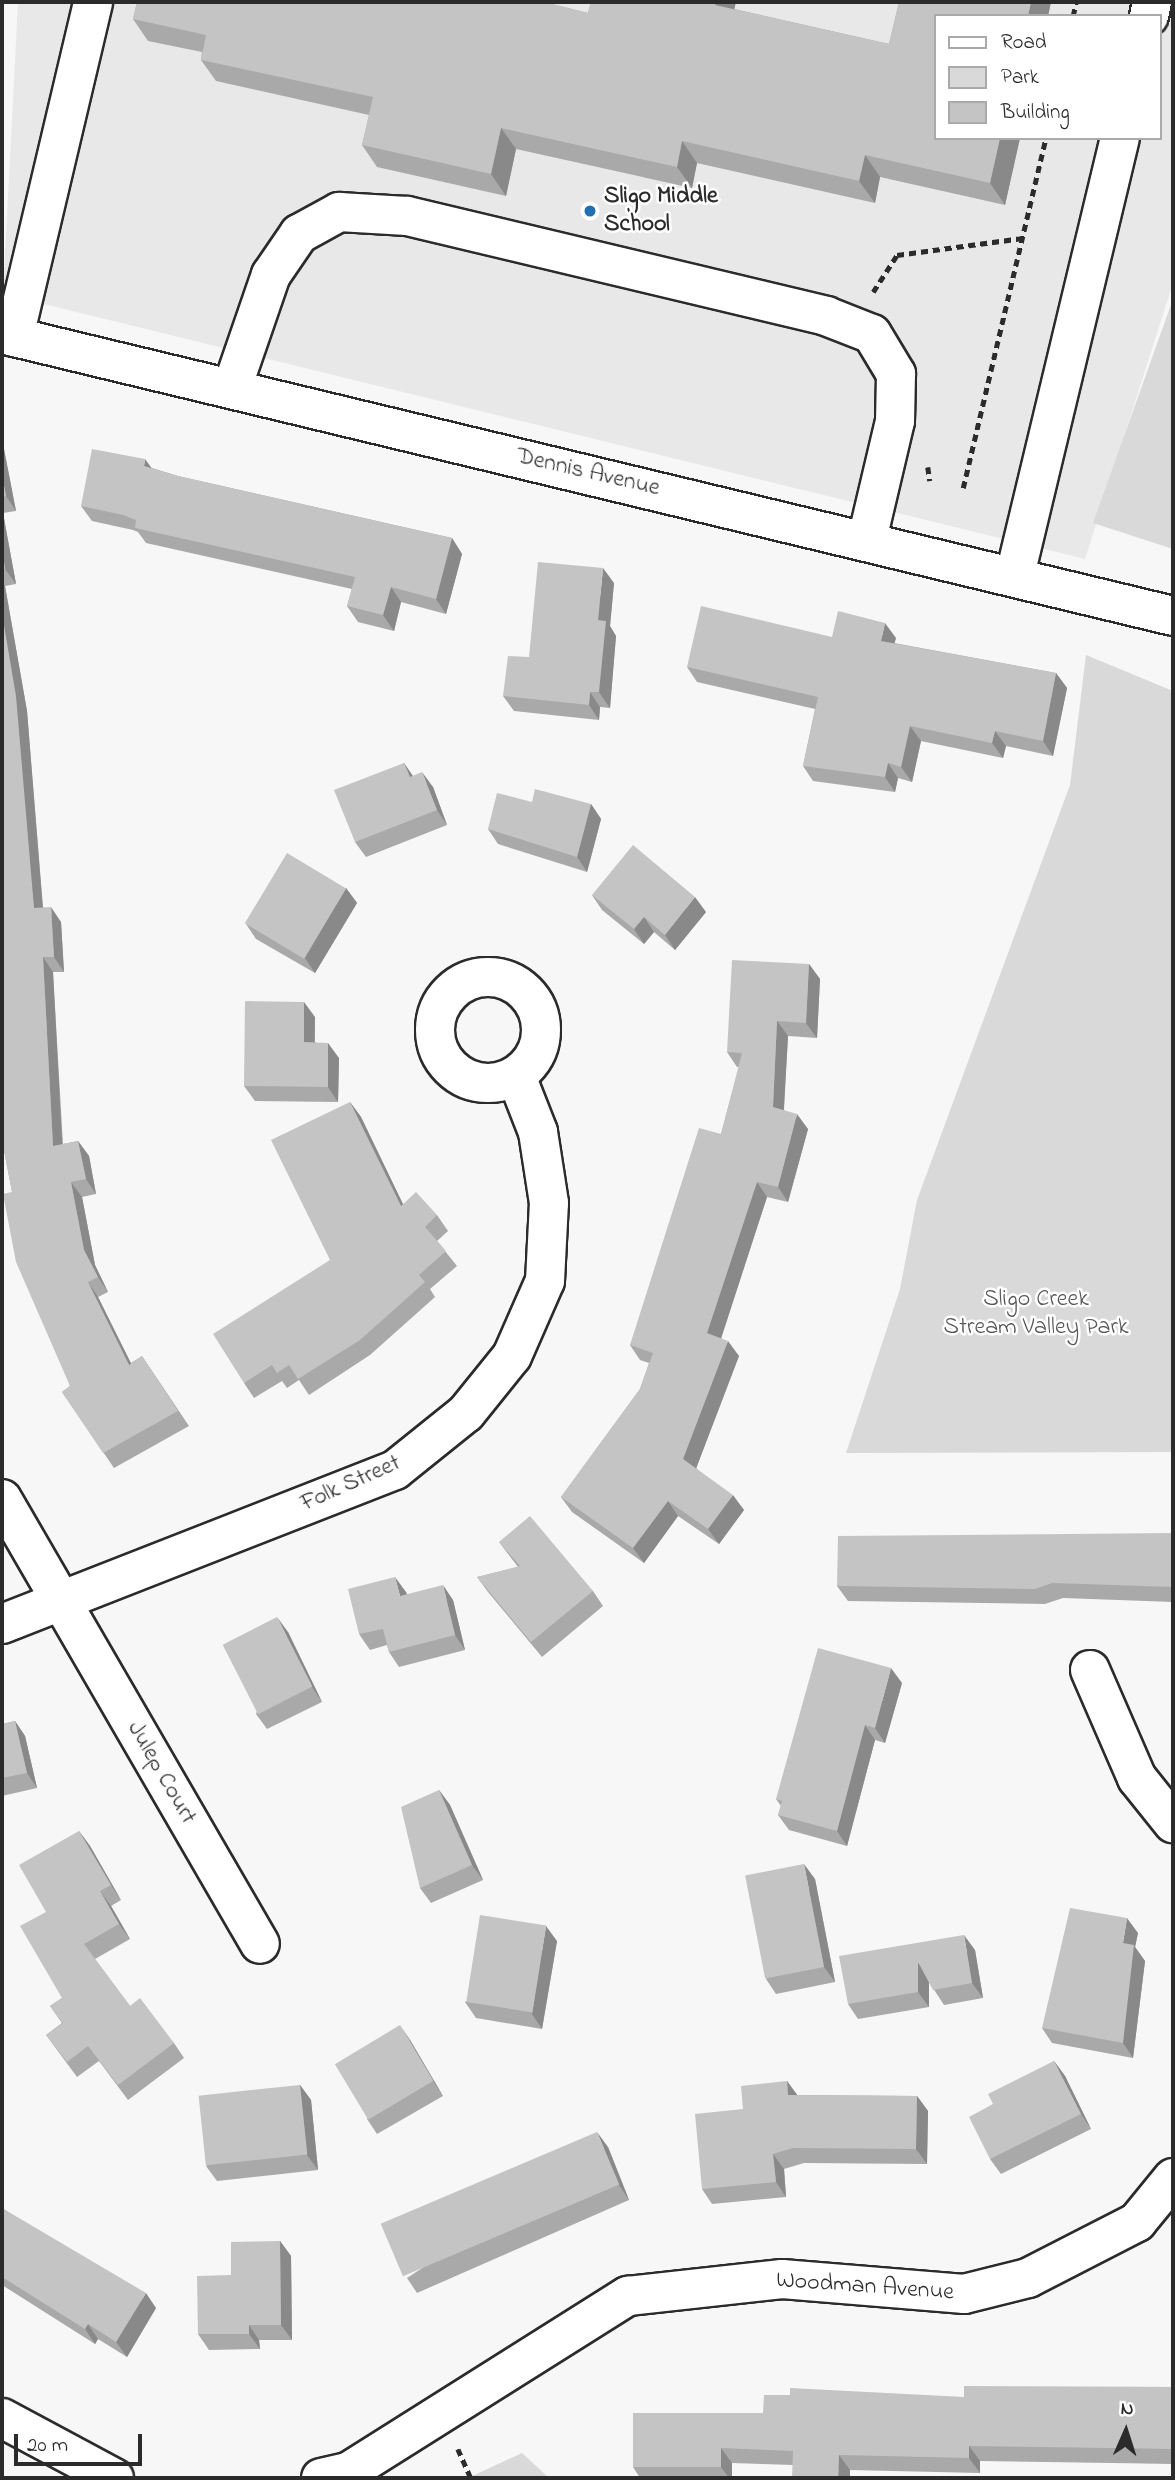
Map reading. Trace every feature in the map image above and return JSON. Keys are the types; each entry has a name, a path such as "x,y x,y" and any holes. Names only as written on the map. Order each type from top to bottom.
{"street":[{"path":"8,335 93,2"},
{"path":"1015,575 1120,140"},
{"path":"232,388 271,275 299,234 339,212 420,219 826,316 872,334 896,374 895,421 867,539"},
{"name":"Dennis Avenue","path":"8,335 867,539 1173,616"},
{"name":"Folk Street","path":"2,1624 395,1470 466,1413 512,1356 545,1281 550,1203 538,1132 516,1076"},
{"name":"Julep Court","path":"2,1499 260,1944"},
{"path":"1090,1670 1137,1778 1173,1823"},
{"name":"Woodman Avenue","path":"321,2478 348,2472 628,2296 782,2279 964,2294 1028,2278 1137,2222 1173,2178"},
{"path":"2,2418 114,2478"}],"path":[{"path":"962,488 1046,140"},
{"path":"873,292 897,255 1022,238"}],"shaded area":[{"name":"Sligo Middle School","path":"18,2 1173,2 1173,283 1085,559 3,294"}],"green space":[{"path":"1173,299 1173,549 1093,523"},
{"name":"Sligo Creek Stream Valley Park","path":"1086,655 1173,691 1173,1452 846,1453 900,1289 917,1200 1070,785"},
{"path":"522,2453 549,2478 468,2478"}],"building":[{"path":"137,2 544,2 588,13 591,2 716,2 715,5 889,44 899,2 1031,2 1028,14 934,14 934,140 1000,140 990,183 865,155 859,181 682,141 677,167 501,128 491,174 362,145 373,97 201,60 206,35 133,19"},
{"path":"92,449 145,459 144,466 178,476 452,538 436,599 391,587 383,615 347,606 355,577 135,528 136,520 81,506"},
{"path":"2,475 6,496 2,497"},
{"path":"538,562 603,568 598,620 606,621 599,692 590,692 589,705 503,696 508,656 529,657"},
{"path":"701,606 832,637 838,611 885,623 881,641 1056,673 1043,741 995,731 992,743 910,726 901,767 888,763 885,777 803,766 818,697 687,667"},
{"path":"2,613 16,696 34,908 51,907 54,957 43,957 53,1146 78,1141 86,1179 71,1182 84,1250 98,1277 88,1282 129,1365 142,1356 178,1411 103,1453 62,1392 70,1386 16,1262 3,1194 12,1192 2,1140"},
{"path":"404,763 410,777 422,772 437,810 355,842 334,790"},
{"path":"535,789 591,804 577,857 488,829 497,793 532,802"},
{"path":"633,845 695,897 665,935 644,917 634,929 592,895"},
{"path":"287,853 346,889 304,959 245,923"},
{"path":"732,960 809,964 806,1023 777,1021 773,1107 797,1114 778,1187 757,1182 707,1333 728,1341 683,1459 733,1495 708,1529 668,1501 633,1548 561,1497 640,1389 653,1353 630,1345 699,1128 721,1134 742,1053 727,1052"},
{"path":"245,1001 304,1002 304,1042 328,1043 328,1087 244,1086"},
{"path":"350,1102 401,1206 416,1192 437,1215 425,1227 446,1251 419,1275 425,1282 360,1340 298,1379 289,1365 277,1373 272,1365 244,1383 213,1334 330,1260 271,1140"},
{"path":"530,1516 593,1591 531,1642 477,1577 520,1566 499,1542"},
{"path":"1173,1533 1173,1587 1052,1583 1035,1589 837,1586 838,1536"},
{"path":"395,1577 400,1596 443,1585 455,1635 389,1652 383,1629 359,1634 348,1589"},
{"path":"277,1617 312,1686 258,1714 223,1645"},
{"path":"818,1648 891,1668 875,1728 865,1725 837,1831 778,1815 782,1801 776,1799"},
{"path":"15,1721 27,1773 2,1778 2,1724"},
{"path":"439,1790 472,1865 420,1888 401,1807"},
{"path":"79,1831 111,1885 100,1891 119,1924 84,1944 130,2006 140,1998 174,2043 118,2085 88,2046 67,2062 46,2035 63,2023 50,2006 62,1998 20,1926 46,1912 19,1865"},
{"path":"804,1864 824,1967 765,1979 745,1875"},
{"path":"1070,1908 1127,1918 1123,1943 1134,1945 1123,2043 1042,2028"},
{"path":"480,1915 546,1925 532,2012 466,2002"},
{"path":"964,1935 972,1983 933,1990 918,1962 918,1992 848,2004 839,1956"},
{"path":"400,2025 433,2081 368,2120 335,2064"},
{"path":"1054,2061 1081,2114 990,2159 969,2117 993,2104 988,2094"},
{"path":"787,2081 788,2095 917,2096 916,2149 793,2148 773,2154 776,2182 702,2189 695,2114 743,2109 741,2086"},
{"path":"300,2085 307,2155 206,2165 199,2096"},
{"path":"597,2132 619,2184 403,2276 381,2224"},
{"path":"2,2208 146,2293 116,2342 88,2324 85,2329 2,2277"},
{"path":"280,2241 281,2325 249,2325 249,2334 198,2334 197,2276 231,2275 231,2242"},
{"path":"964,2386 1173,2387 1173,2449 969,2446 969,2458 839,2455 838,2478 792,2478 793,2451 721,2448 721,2467 633,2467 633,2413 763,2413 764,2395 790,2395 790,2388 964,2397"}],"place":[{"name":"Sligo Middle School","path":"590,211"}]}
